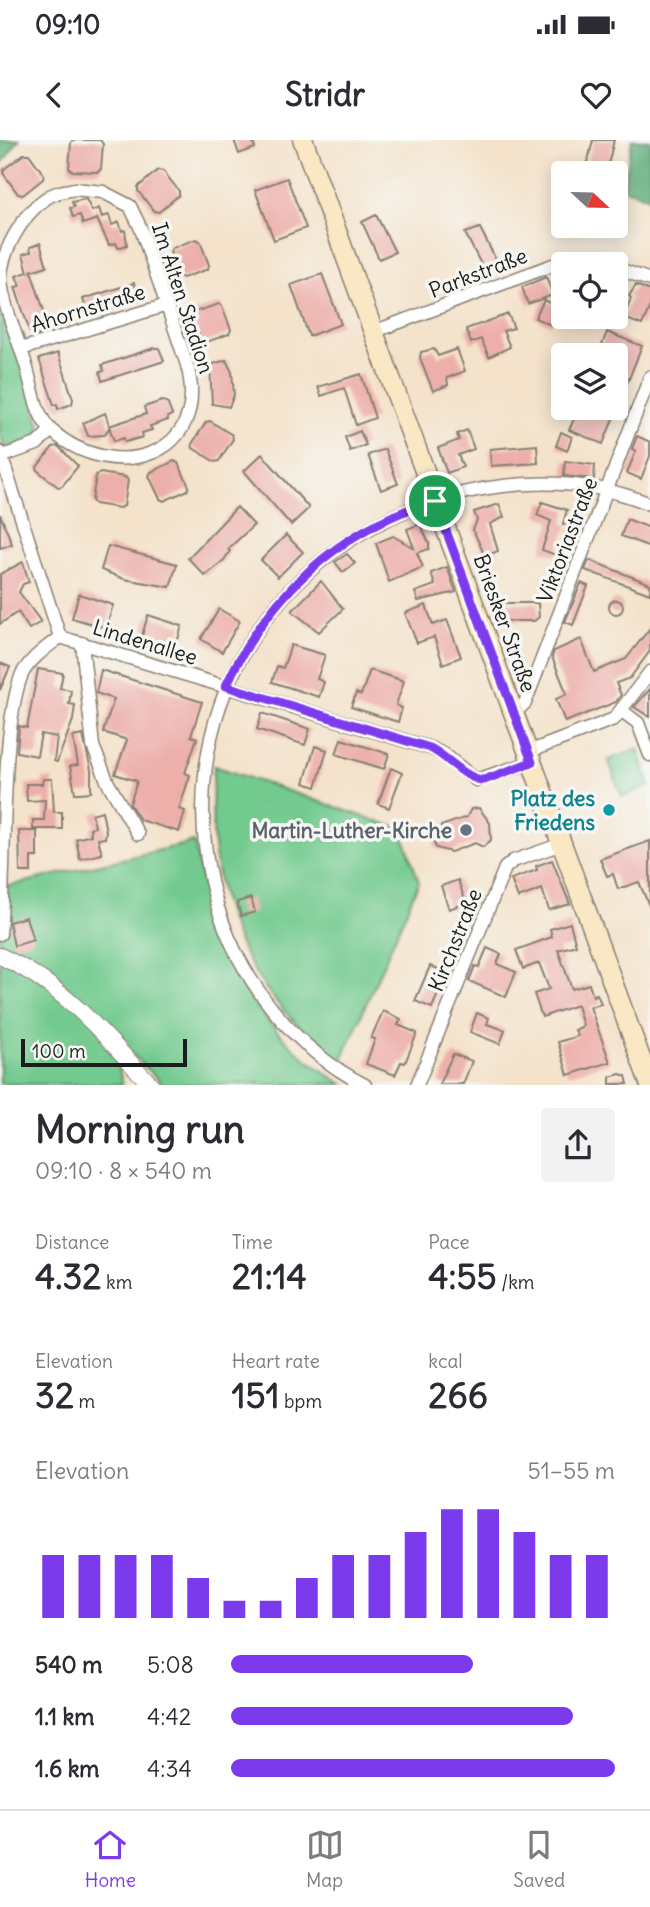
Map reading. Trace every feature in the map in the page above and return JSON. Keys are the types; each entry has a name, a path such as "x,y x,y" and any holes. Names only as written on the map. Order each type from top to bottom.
{"main road":[{"name":"Briesker Straße","path":"303,140 650,1084"}],"street":[{"name":"Im Alten Stadion","path":"75,189 103,192 130,206 141,229 193,385 190,410 182,429 168,446 149,456 128,460 104,457 76,446 51,430 44,422 21,349 0,279 5,256 31,212 47,197 75,189"},
{"name":"Parkstraße","path":"373,332 551,266"},
{"path":"628,272 650,280"},
{"name":"Ahornstraße","path":"21,349 167,305"},
{"name":"Viktoriastraße","path":"514,713 525,703 650,377"},
{"path":"0,934 4,719 22,674 38,653 60,637 1,455 37,444 51,430"},
{"path":"365,1084 325,1059 274,1012 237,957 220,915 205,850 203,794 206,760 226,686 260,625 279,600 317,564 366,529 435,501 519,483 607,490 650,504"},
{"name":"Lindenallee","path":"60,637 430,748 445,755 476,780 530,757"},
{"path":"82,643 93,746 108,783 138,834"},
{"path":"530,757 614,719 650,672"},
{"path":"622,712 638,723 650,755"},
{"name":"Kirchstraße","path":"417,1084 506,868 513,861 562,844"},
{"path":"0,956 27,968 55,987 151,1084"}],"green space":[{"path":"0,140 19,140 0,166"},
{"path":"632,140 650,140 650,198 628,190 628,161"},
{"path":"0,288 41,430 34,439 8,448 4,446 0,434"},
{"path":"638,749 650,786 622,797 608,760"},
{"path":"214,766 401,829 419,882 341,1062 305,1032 275,1001 252,968 234,932 222,895 215,855 212,812"},
{"path":"194,842 212,915 240,981 260,1011 283,1038 343,1084 163,1084 127,1049 117,1063 123,1084 0,1084 0,888"}],"building":[{"path":"100,140 103,144 101,169 98,172 72,171 69,168 71,142"},
{"path":"234,140 252,140 255,148 239,154"},
{"path":"593,140 614,140 609,161 588,161"},
{"path":"24,154 29,154 44,175 43,179 23,195 18,194 3,173 4,169"},
{"path":"158,170 163,171 179,191 179,195 159,212 154,211 138,191 138,187"},
{"path":"287,178 306,228 274,240 255,190"},
{"path":"86,199 92,211 99,208 102,217 109,215 112,225 119,222 122,231 125,230 127,245 118,248 116,243 109,245 97,219 83,224 80,215 73,217 70,208 74,207 72,202"},
{"path":"376,215 395,252 379,259 362,222"},
{"path":"480,228 497,262 484,270 465,233"},
{"path":"196,239 200,241 208,269 183,278 179,276 170,252 172,248"},
{"path":"40,243 47,266 31,271 49,326 48,332 35,336 33,331 30,332 15,287 20,286 16,276 28,272 23,254 31,252 30,247"},
{"path":"322,274 341,324 309,336 291,285"},
{"path":"546,277 551,296 528,304 522,287"},
{"path":"134,283 140,299 88,315 83,299"},
{"path":"636,285 650,291 650,306 642,325 628,320 629,296"},
{"path":"544,300 551,304 551,325 535,318"},
{"path":"219,304 231,330 229,334 204,343 192,316 194,312"},
{"path":"508,314 514,328 503,331 510,347 489,357 481,339 471,343 466,329"},
{"path":"607,332 642,346 628,381 628,343 603,343"},
{"path":"159,348 164,361 102,381 102,365"},
{"path":"434,349 438,356 457,349 465,371 447,378 448,385 433,391 420,358 421,352"},
{"path":"58,353 73,399 72,404 58,409 57,404 54,405 39,359"},
{"path":"226,360 232,372 234,395 229,407 212,404 210,365"},
{"path":"361,374 375,418 356,425 344,388 321,396 318,387"},
{"path":"167,402 172,415 167,417 168,420 150,426 152,430 142,433 143,437 125,442 124,438 114,441 109,426 146,414 144,407"},
{"path":"105,413 110,427 104,435 88,436 83,423"},
{"path":"574,420 613,420 603,444 569,430"},
{"path":"210,421 232,435 233,439 219,461 215,462 193,448 192,444 206,422"},
{"path":"467,430 474,449 458,455 463,467 447,473 438,448 459,440 457,434"},
{"path":"360,431 366,445 350,451 345,437"},
{"path":"561,432 572,437 567,451 556,446"},
{"path":"637,436 650,442 650,456 641,479 627,473 636,451 632,449"},
{"path":"537,445 538,463 491,466 490,449"},
{"path":"58,446 78,466 62,486 58,487 38,471 37,467 53,447"},
{"path":"385,449 398,484 381,490 368,455"},
{"path":"262,454 309,508 291,525 244,471"},
{"path":"174,461 178,463 189,486 188,490 164,501 160,499 149,476 151,472"},
{"path":"565,461 595,465 594,479 564,476"},
{"path":"100,473 125,477 128,480 124,506 120,508 95,504 92,501 96,475"},
{"path":"542,502 567,510 563,524 568,525 556,555 542,550 551,521 537,515"},
{"path":"499,504 504,517 490,524 498,551 485,556 473,530 477,520 474,512"},
{"path":"237,507 254,525 228,549 230,551 224,560 205,576 188,558"},
{"path":"0,514 12,544 0,548"},
{"path":"627,519 650,528 650,547 621,536"},
{"path":"420,524 429,543 429,549 417,553 423,567 389,582 376,543 393,536 414,548 407,529"},
{"path":"286,535 303,552 278,577 261,560"},
{"path":"108,546 177,564 170,587 124,579 101,570"},
{"path":"347,554 355,563 343,572 335,562"},
{"path":"589,560 650,584 650,594 585,570"},
{"path":"23,562 29,582 23,584 19,592 41,622 29,629 18,612 0,624 0,574"},
{"path":"447,567 456,592 418,601 415,592 435,585 431,573"},
{"path":"321,581 343,609 319,632 292,611"},
{"path":"581,583 588,586 573,625 565,622"},
{"path":"79,594 113,605 106,628 72,618"},
{"path":"616,600 621,602 621,612 616,614 611,612 609,607 611,602"},
{"path":"500,603 538,603 539,617 534,621 502,621"},
{"path":"426,605 433,625 447,620 461,657 443,664 434,637 417,643 405,613"},
{"path":"219,609 240,621 222,652 201,639"},
{"path":"148,615 182,626 175,649 141,639"},
{"path":"650,628 650,651 630,678 616,683 621,695 616,702 565,722 556,699 567,694 552,657 554,651 581,639 594,672 626,659"},
{"path":"291,645 325,655 317,679 324,682 319,697 272,682 277,666 283,668"},
{"path":"0,663 10,667 0,690"},
{"path":"38,669 63,673 60,688 71,690 69,704 75,705 73,720 57,762 54,761 57,737 41,734 37,756 17,752 19,726 27,728"},
{"path":"101,670 202,702 191,736 197,738 185,773 190,775 179,809 185,811 179,832 140,820 130,804 137,781 115,774 127,740 103,732 114,699 96,693"},
{"path":"370,670 404,681 396,705 402,708 398,722 351,707 356,693 361,695"},
{"path":"650,689 650,717 634,707"},
{"path":"262,713 310,729 305,745 257,729"},
{"path":"83,735 91,770 91,792 75,793 70,766 78,765 73,737"},
{"path":"341,739 389,754 384,769 336,754"},
{"path":"315,746 327,750 316,787 304,783"},
{"path":"391,768 402,773 389,808 378,804"},
{"path":"43,779 52,779 54,812 62,812 62,829 33,829 33,820 44,820 45,800 27,801 26,784 42,784"},
{"name":"Martin-Luther-Kirche","path":"479,808 490,823 491,840 483,847 475,843 451,852 436,848 433,840 435,835 443,832 441,826 467,817 471,809"},
{"path":"102,811 105,838 98,839 102,854 80,859 76,839 91,835 90,828 95,827 92,814"},
{"path":"19,831 37,831 37,857 31,857 31,872 20,872"},
{"path":"650,841 650,908 639,882 618,889 613,874 607,876 600,859"},
{"path":"552,860 570,904 549,910 542,889 518,898 511,879 537,870 536,866"},
{"path":"458,880 466,903 449,909 441,886"},
{"path":"251,898 255,912 241,916 237,902"},
{"path":"26,917 33,940 14,946 9,922"},
{"path":"570,923 576,945 558,950 572,989 589,984 593,996 597,994 601,1004 590,1007 610,1062 568,1075 558,1042 578,1036 575,1030 583,1026 577,1005 542,1017 534,994 549,989 539,963 523,969 516,950 552,937 550,929"},
{"path":"487,948 501,954 497,964 516,972 506,997 469,981"},
{"path":"430,966 447,972 432,1008 415,1001"},
{"path":"383,1011 401,1019 398,1025 417,1033 405,1063 401,1062 395,1075 366,1064 375,1039 371,1038"},
{"path":"477,1013 489,1018 487,1024 505,1030 500,1044 470,1032"},
{"path":"453,1054 472,1061 463,1084 439,1084"},
{"path":"620,1074 626,1076 628,1084 610,1084 610,1077"}],"place":[{"name":"Platz des Friedens","path":"609,810"},
{"name":"Martin-Luther-Kirche","path":"466,830"}],"route":[{"path":"435,501 532,762 484,780 476,780 445,755 430,748 226,686 260,625 279,600 302,577 343,543 366,529 435,501"}]}
